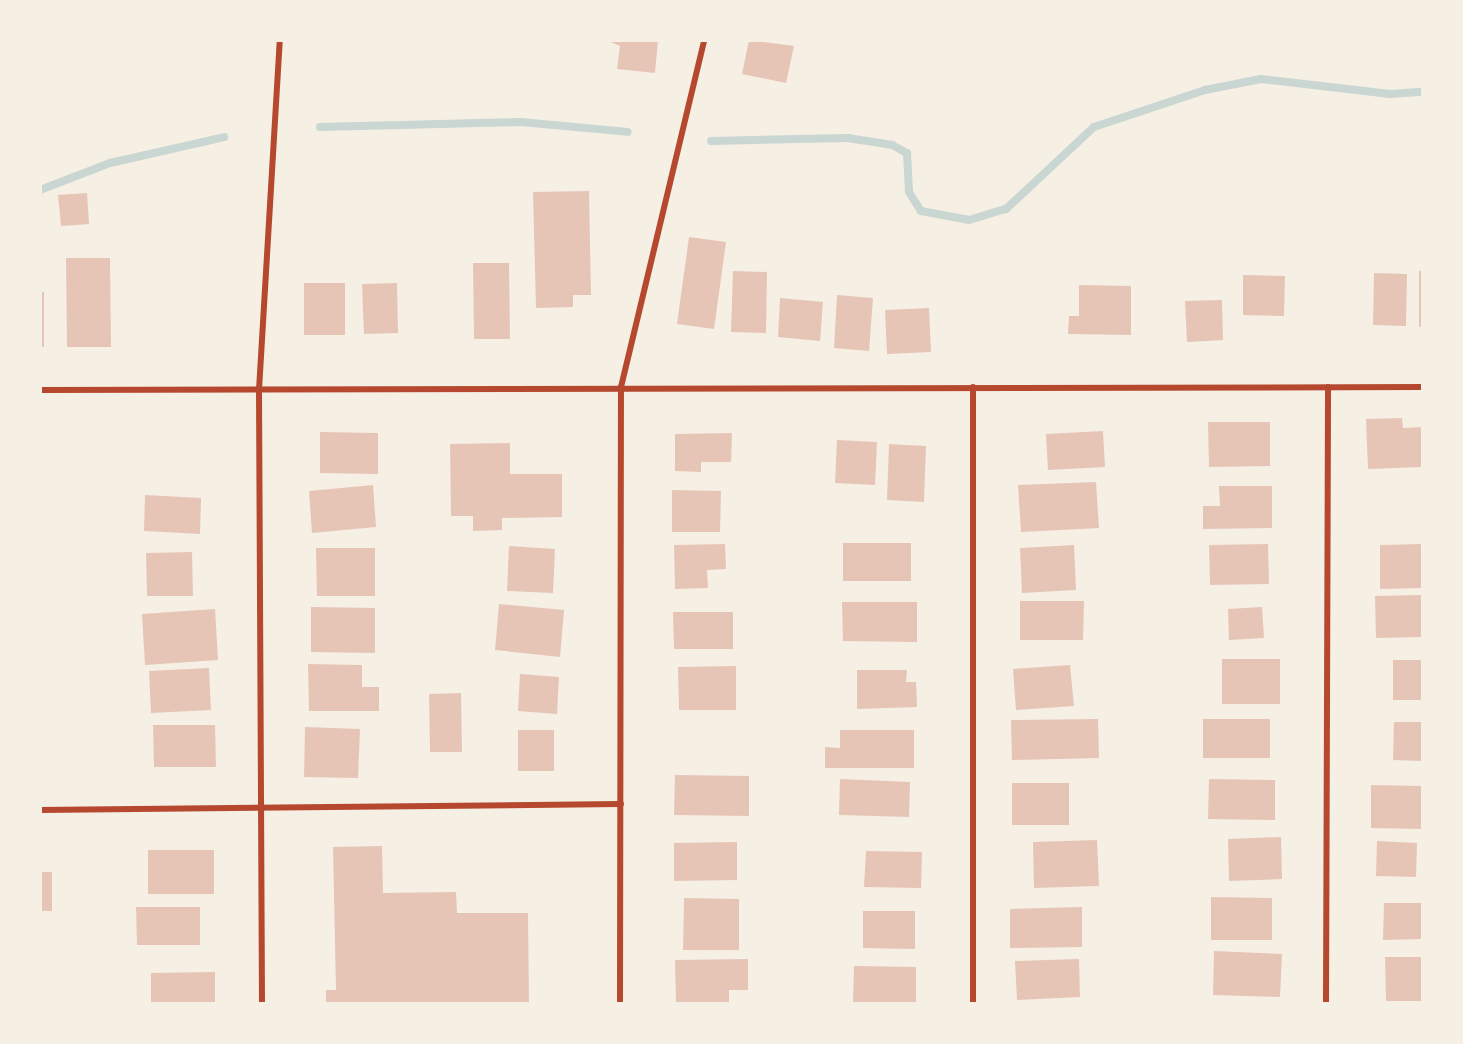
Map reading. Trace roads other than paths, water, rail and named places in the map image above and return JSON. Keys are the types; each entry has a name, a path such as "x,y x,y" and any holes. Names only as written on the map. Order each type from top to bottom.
{"street":[{"path":"262,1004 260,390 280,40"},
{"path":"620,1004 621,387 704,40"},
{"path":"973,387 973,1004"},
{"path":"1326,1004 1328,387"},
{"path":"40,390 1422,387"},
{"path":"40,810 621,804"}],"waterway":[{"path":"711,141 848,138 892,145 907,153 909,192 921,211 969,220 1006,209 1094,127 1205,90 1261,79 1390,94 1422,92"},
{"path":"320,127 521,122 628,132"},
{"path":"40,190 110,163 224,137"}]}
